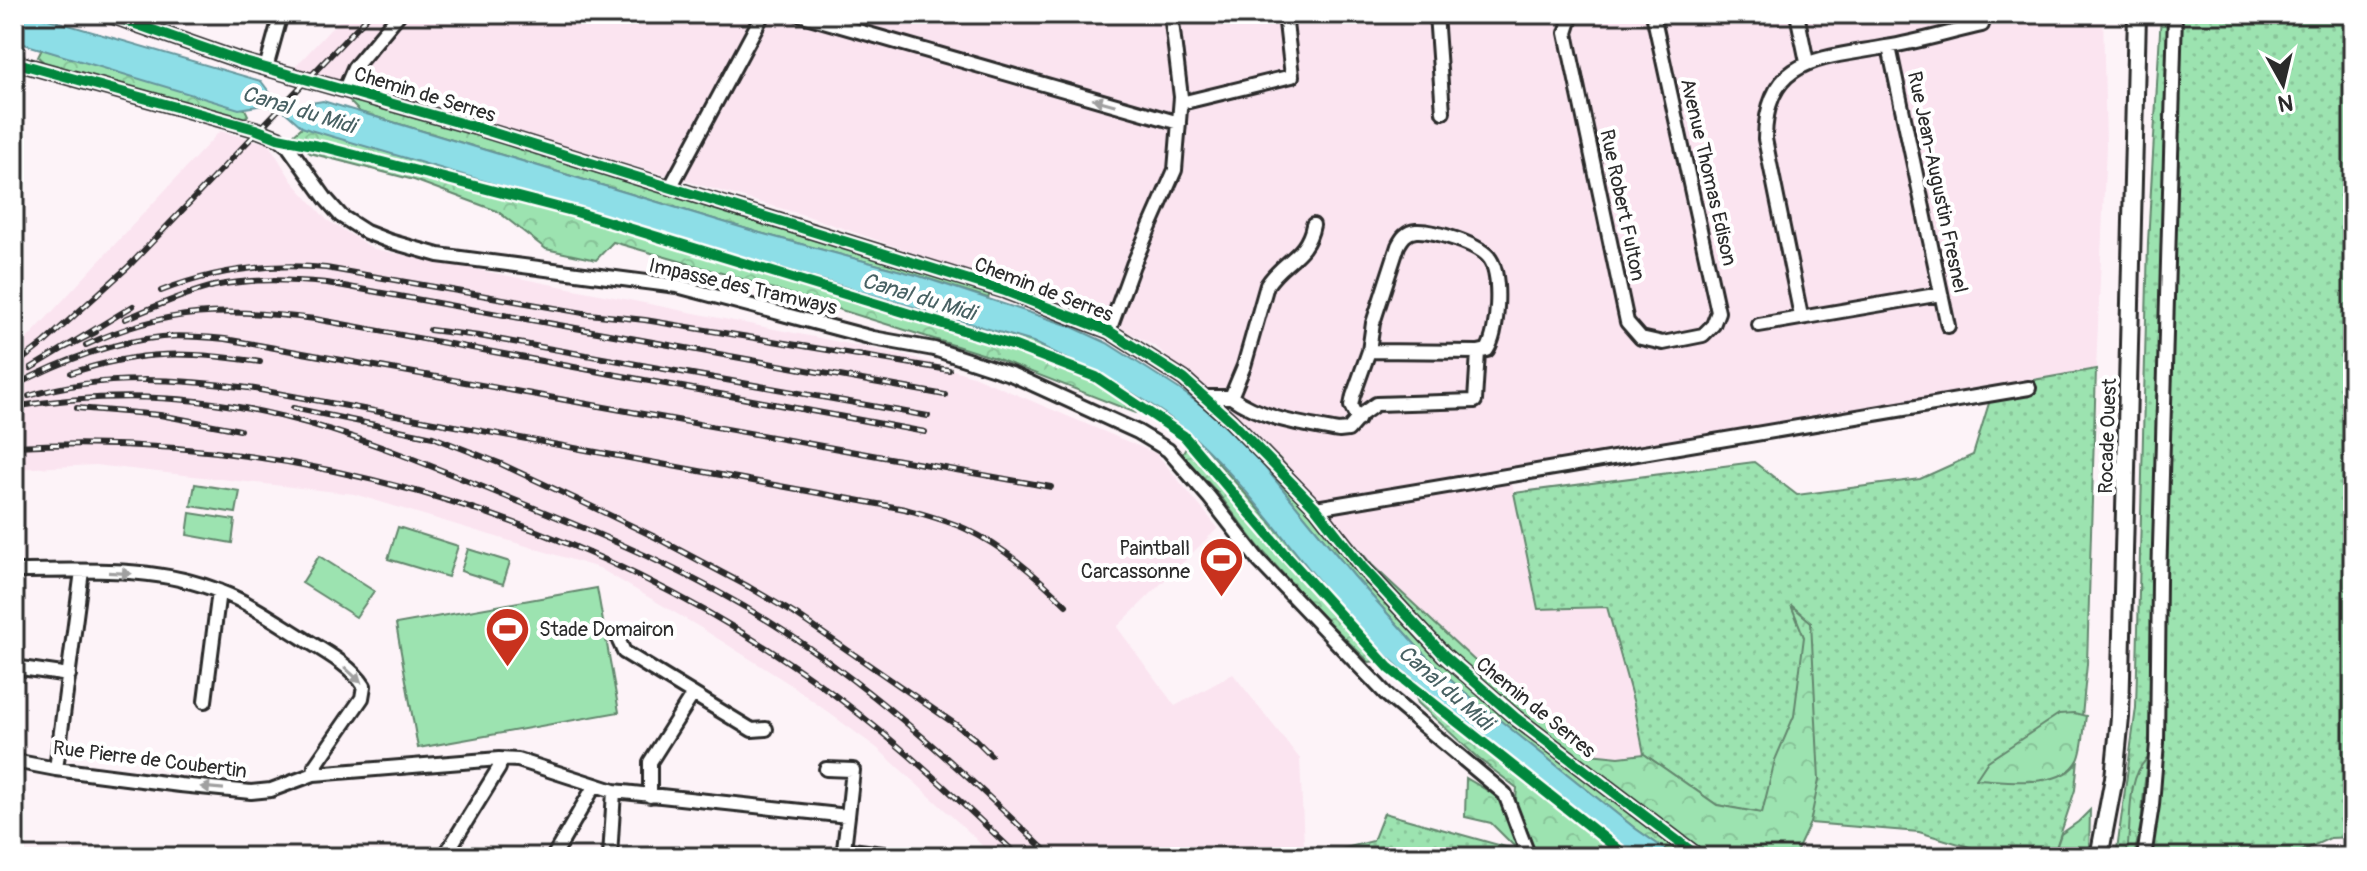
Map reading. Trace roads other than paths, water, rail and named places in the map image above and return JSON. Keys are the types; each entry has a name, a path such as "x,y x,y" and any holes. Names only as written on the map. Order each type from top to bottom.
{"main road":[{"path":"2130,14 2136,45"},
{"path":"2136,45 2139,14"},
{"name":"Rocade Ouest","path":"2099,857 2114,778 2120,717 2136,45"}],"street":[{"name":"Chemin de Serres","path":"107,14 266,68 345,89 1005,291 1109,331 1184,379 1204,397 1316,508 1363,568 1444,655 1516,718 1699,857"},
{"path":"266,68 281,14"},
{"path":"345,89 354,68 399,14"},
{"path":"670,188 763,14"},
{"path":"799,14 1179,123"},
{"path":"1109,331 1139,251 1175,170 1181,103 1171,14"},
{"path":"1181,103 1292,76 1285,14"},
{"path":"1436,14 1443,112"},
{"name":"Rue Robert Fulton","path":"1572,14 1566,33 1627,322 1641,338 1663,343 1703,335"},
{"name":"Avenue Thomas Edison","path":"1653,14 1718,312 1713,325 1703,335"},
{"path":"1797,14 1807,62"},
{"path":"2144,857 2157,743 2175,14"},
{"path":"1801,316 1765,139 1765,118 1776,89 1792,71 1807,62 1982,25"},
{"name":"Rue Jean-Augustin Fresnel","path":"1889,47 1948,326"},
{"name":"Impasse des Tramways","path":"14,62 278,138 295,154 341,216 366,232 389,241 438,255 677,286 873,338 934,349 1013,375 1138,432 1168,450 1259,561 1388,696 1505,794 1529,857"},
{"path":"1231,397 1244,366 1267,285 1273,275 1304,249 1311,238 1313,225"},
{"path":"1358,420 1351,406 1369,351 1373,323 1403,236 1414,231 1450,237 1480,250 1491,260 1498,306 1492,342 1487,350 1369,351"},
{"path":"1759,325 1941,294"},
{"path":"1204,397 1231,397 1244,406 1285,420 1348,430 1376,404 1475,401 1478,352"},
{"path":"1316,508 2029,388"},
{"path":"14,571 147,574 179,580 219,591 258,609 309,641 358,676 364,686 362,698 315,766 314,774"},
{"path":"56,769 82,571"},
{"path":"205,701 219,591"},
{"path":"619,641 624,652 752,730 766,729"},
{"path":"14,667 69,675"},
{"path":"654,796 650,762 693,694"},
{"path":"444,857 499,768 499,759"},
{"name":"Rue Pierre de Coubertin","path":"14,761 56,769 251,792 271,790 314,774 518,760 614,791 848,816"},
{"path":"826,769 853,770 844,853 906,857"},
{"path":"553,857 595,785"},
{"path":"610,857 614,791"}],"water":[{"name":"Canal du Midi","path":"14,14 31,14 261,81 273,97 299,105 323,101 760,233 916,275 1070,326 1107,343 1212,413 1258,459 1354,576 1457,686 1636,829 1676,857 1633,857 1400,668 1346,613 1248,494 1196,439 1159,410 1097,374 1033,342 310,130 284,111 264,105 239,109 14,41"}],"railway":[{"path":"14,366 128,267 370,14"},
{"path":"161,291 242,269 283,266 326,268 589,314 645,320 949,370"},
{"path":"125,319 191,293 228,283 270,280 327,283 945,395"},
{"path":"31,368 133,306"},
{"path":"86,345 144,323 171,317 225,312 283,315 925,432"},
{"path":"430,330 479,336 928,416"},
{"path":"64,348 96,332"},
{"path":"14,386 67,361 124,343 170,336 225,339 1051,487"},
{"path":"71,373 120,360 165,355 260,362"},
{"path":"29,396 85,384 142,380 255,389 905,509 951,523 980,536 1019,562 1066,605"},
{"path":"14,407 82,399 149,398 251,409 371,443 617,543 719,592 820,656 890,709 1052,857"},
{"path":"77,408 160,415 240,430"},
{"path":"293,408 433,437 499,463 655,537 795,614 955,724 991,755"},
{"path":"14,446 116,445 218,452 319,468 418,492 516,523 610,562 701,609 788,662 879,730 1019,857"}],"place":[{"name":"Paintball Carcassonne","path":"1221,599"},
{"name":"Stade Domairon","path":"508,668"}]}
